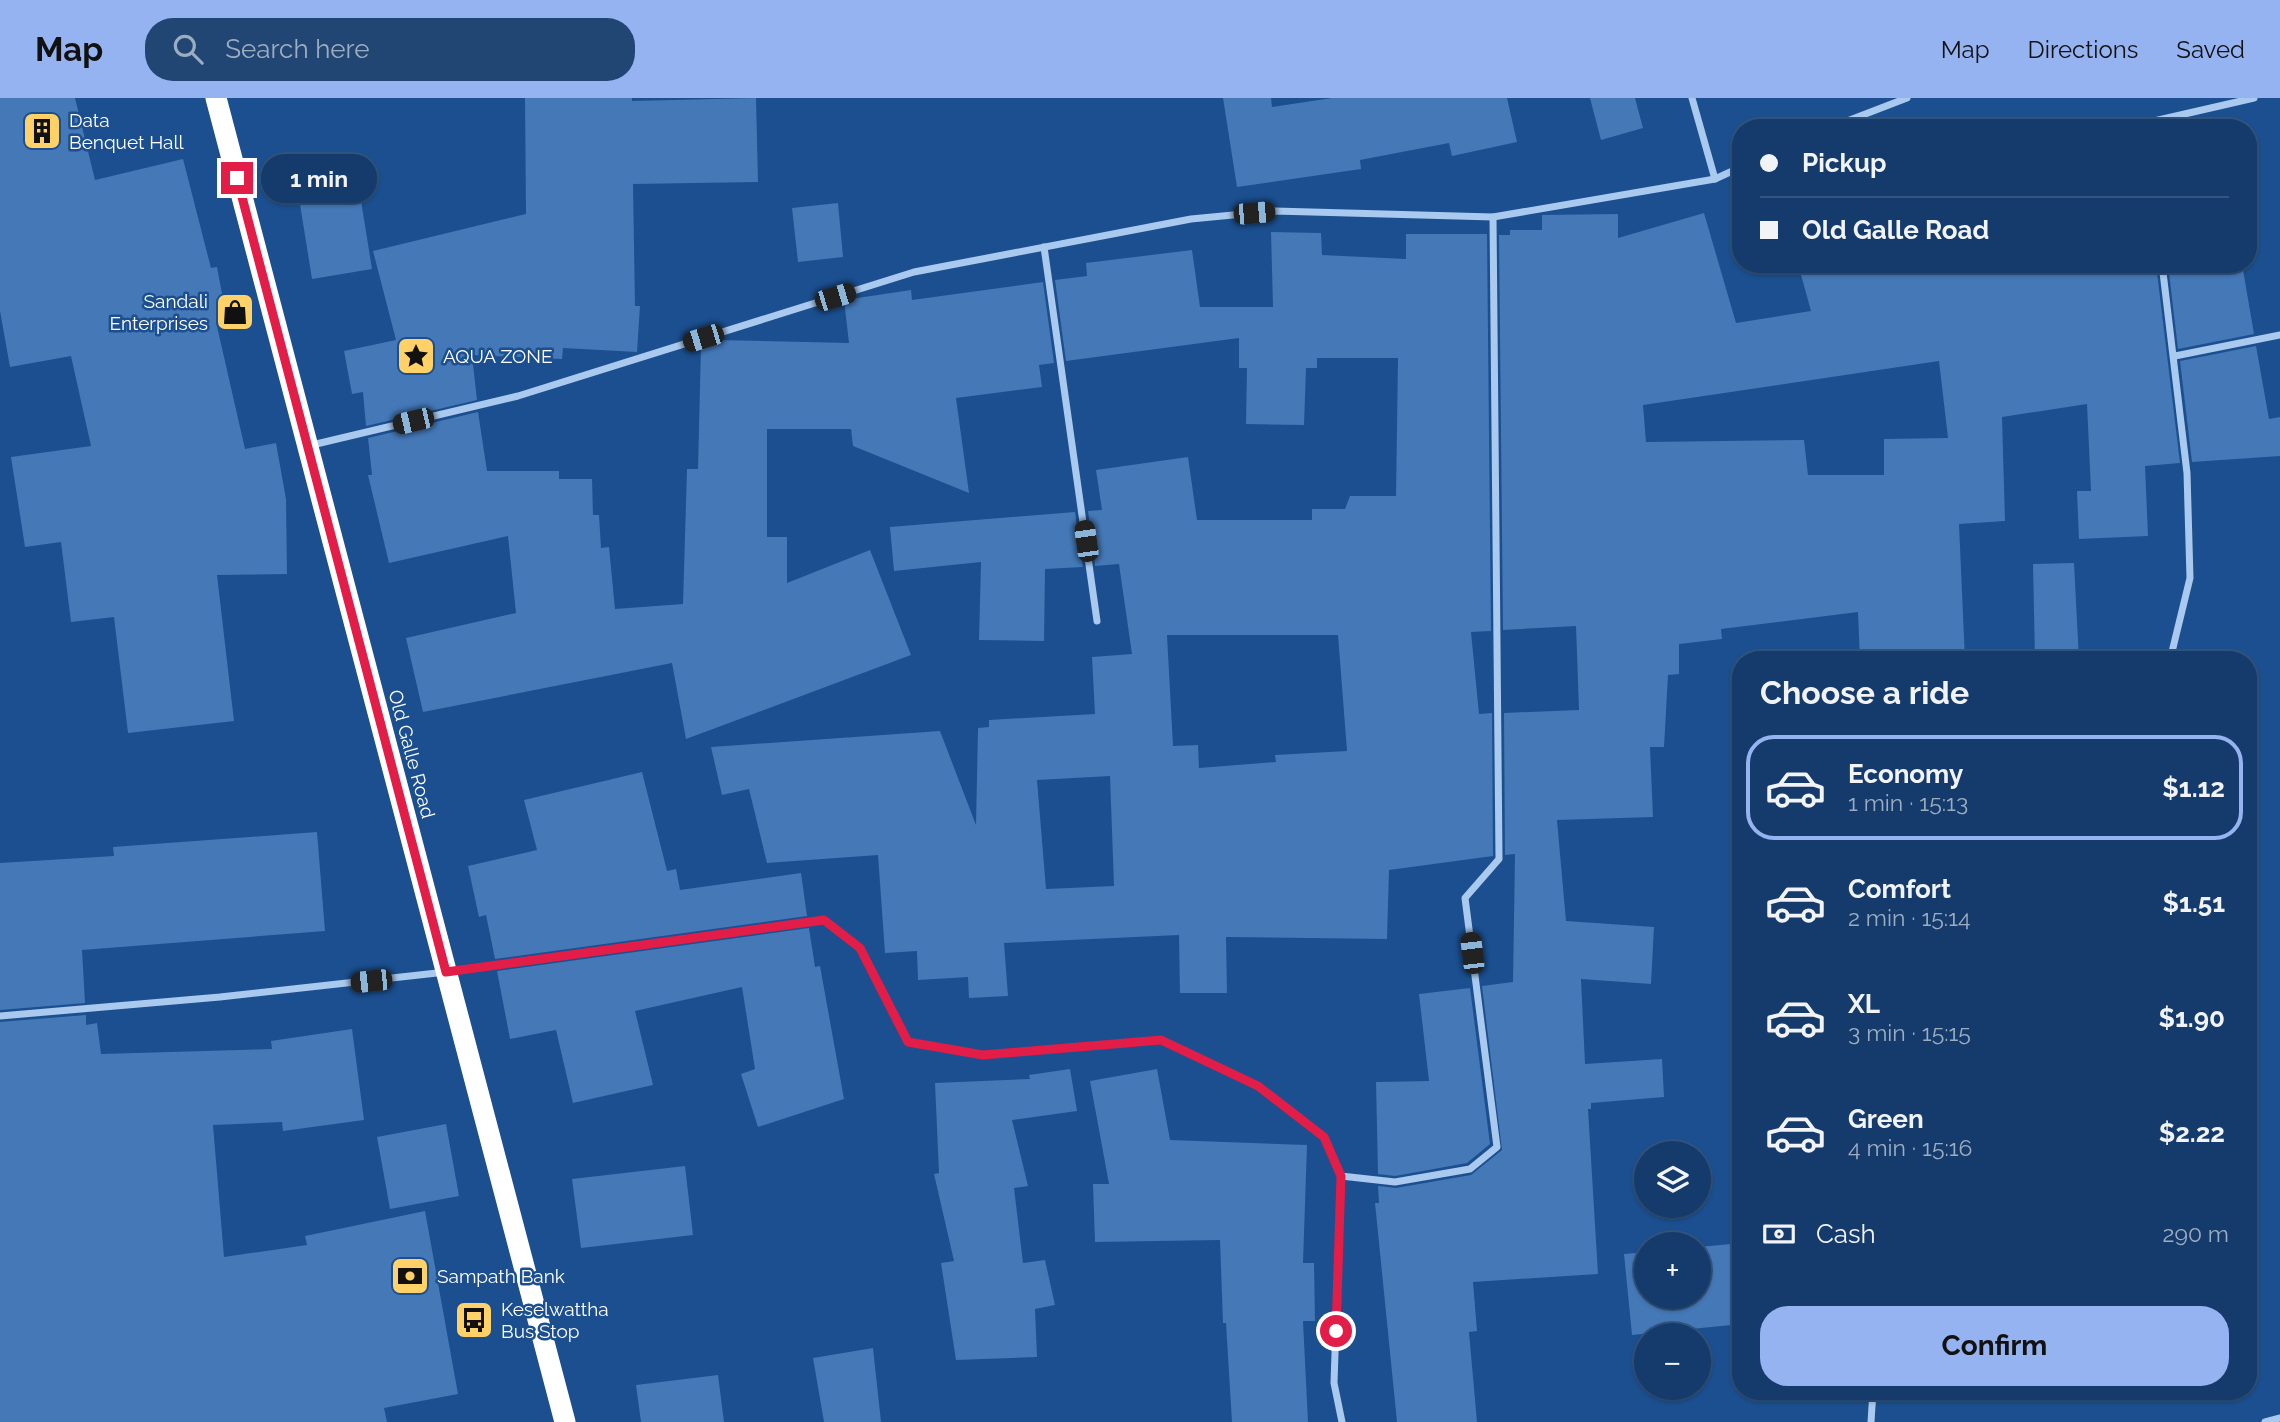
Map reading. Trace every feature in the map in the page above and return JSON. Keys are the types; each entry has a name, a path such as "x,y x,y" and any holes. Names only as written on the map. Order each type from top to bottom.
{"highway":[{"name":"Old Galle Road","path":"216,98 565,1422"}],"street":[{"path":"1692,98 1715,179"},
{"path":"1852,119 1907,98"},
{"path":"2163,119 2254,98"},
{"path":"308,446 518,396 914,272 1191,219 1275,211 1493,217 1715,179 1732,171"},
{"path":"1341,1176 1395,1182 1470,1170 1497,1147 1465,898 1499,859 1493,217"},
{"path":"1044,247 1097,621"},
{"path":"2163,273 2187,473 2190,578 2172,651"},
{"path":"2175,356 2280,335"},
{"path":"0,1016 220,997 446,972 824,920 860,948 908,1042 983,1055 1161,1040 1258,1086 1324,1137 1341,1176 1334,1383 1342,1422"},
{"path":"1871,1422 1872,1400"},
{"path":"2265,1422 2280,1418"}],"building":[{"path":"0,98 75,98 95,180 183,159 211,268 217,267 227,320 216,322 245,449 276,443 286,499 287,574 217,575 234,721 128,733 114,617 71,622 61,542 25,547 11,457 91,446 71,356 10,367 0,311"},
{"path":"525,98 632,98 632,101 756,98 758,182 633,184 635,306 640,306 637,352 563,348 562,359 472,355 477,400 366,426 363,392 352,394 344,351 396,340 373,251 526,214"},
{"path":"1223,98 1271,98 1272,107 1332,98 1507,98 1517,142 1452,156 1449,143 1360,160 1361,169 1237,187"},
{"path":"1590,98 1635,98 1643,128 1601,140"},
{"path":"359,188 372,269 312,279 299,198"},
{"path":"838,203 843,257 798,262 792,208"},
{"path":"1704,213 1736,323 1811,311 1800,273 2157,273 2180,463 2145,466 2148,536 2079,539 2077,491 2091,491 2087,404 2002,417 2005,521 1959,524 1965,651 1860,651 1858,612 1721,629 1722,639 1679,644 1679,674 1668,675 1664,747 1650,747 1653,817 1557,820 1566,921 1654,927 1651,984 1581,979 1585,1064 1662,1059 1664,1097 1591,1103 1591,1109 1588,1109 1598,1274 1473,1282 1477,1331 1469,1332 1477,1422 1397,1422 1375,1203 1379,1203 1378,1186 1396,1188 1471,1175 1502,1150 1482,986 1513,982 1515,854 1505,855 1504,713 1579,710 1576,626 1503,630 1499,235 1510,235 1510,230 1542,230 1542,215 1618,214 1618,238","holes":["1939,361 1948,438 1884,439 1884,475 1808,475 1804,440 1646,442 1643,405"]},
{"path":"1271,232 1321,233 1322,255 1406,259 1406,234 1487,234 1491,631 1471,632 1479,714 1492,713 1493,856 1389,870 1387,939 1226,937 1227,993 1180,993 1179,935 1004,943 1008,996 969,998 968,977 918,980 917,951 885,953 878,855 767,863 749,789 722,795 711,747 940,731 976,825 978,728 989,727 989,720 1095,714 1092,657 1132,654 1119,564 1095,566 1088,511 1102,510 1096,470 1188,457 1197,520 1312,520 1312,509 1345,509 1350,496 1396,496 1398,358 1317,358 1317,368 1306,368 1304,425 1246,424 1247,368 1239,368 1239,338 1066,361 1055,280 1087,276 1086,263 1192,250 1200,307 1273,307","holes":["1167,635 1338,635 1347,751 1275,755 1276,762 1199,768 1198,745 1173,746","1110,776 1114,886 1046,889 1037,780"]},
{"path":"2169,273 2244,273 2254,334 2178,349"},
{"path":"1043,282 1054,363 1039,365 1042,387 956,398 969,493 853,446 851,429 767,429 767,537 787,537 787,583 870,550 911,655 686,739 672,663 423,712 406,638 516,613 508,536 389,563 368,475 372,475 368,438 478,412 487,471 559,471 559,479 592,479 593,515 599,515 601,548 609,547 615,609 683,604 687,469 698,469 701,345 717,340 849,343 844,300 911,290 912,300"},
{"path":"2256,346 2269,419 2280,417 2280,456 2192,462 2180,361"},
{"path":"1075,512 1083,567 1045,569 1044,641 979,640 981,562 894,571 890,527"},
{"path":"2074,563 2079,651 2035,651 2033,564"},
{"path":"642,772 667,871 676,869 680,890 801,873 807,916 495,959 486,915 479,917 468,866 537,850 524,800"},
{"path":"317,832 325,931 82,950 85,1003 0,1010 0,863 114,856 113,847"},
{"path":"809,928 815,967 820,966 844,1099 758,1127 741,1074 755,1069 742,987 635,1011 653,1085 573,1103 556,1030 510,1039 497,971"},
{"path":"1470,988 1490,1144 1467,1163 1395,1176 1378,1174 1376,1082 1429,1081 1419,994"},
{"path":"86,1015 86,1025 97,1023 101,1054 272,1049 271,1041 352,1029 364,1120 283,1131 282,1122 213,1125 224,1257 307,1245 305,1236 425,1211 458,1394 384,1408 387,1422 0,1422 0,1022"},
{"path":"1070,1069 1077,1111 1012,1120 1028,1186 1014,1188 1023,1263 1045,1260 1055,1305 1035,1309 1037,1357 956,1360 941,1263 954,1261 934,1174 939,1173 935,1083 1030,1079 1029,1075"},
{"path":"1157,1069 1170,1140 1307,1145 1303,1263 1314,1263 1315,1321 1303,1321 1308,1422 1232,1422 1226,1323 1223,1323 1220,1240 1095,1242 1093,1184 1109,1184 1090,1081"},
{"path":"446,1124 459,1196 390,1209 377,1137"},
{"path":"685,1166 693,1235 581,1248 572,1179"},
{"path":"1732,1244 1732,1325 1711,1327 1711,1323 1634,1323 1632,1335 1624,1254 1634,1253 1634,1309 1711,1309 1711,1246"},
{"path":"873,1348 881,1422 824,1422 813,1358"},
{"path":"718,1375 724,1422 641,1422 636,1385"}],"place":[{"name":"Data Benquet Hall","path":"42,131"},
{"name":"Sandali Enterprises","path":"235,312"},
{"name":"AQUA ZONE","path":"416,356"},
{"name":"Sampath Bank","path":"410,1276"},
{"name":"Keselwattha Bus Stop","path":"474,1320"}],"route":[{"path":"237,178 446,972 824,920 860,948 908,1042 983,1055 1161,1040 1258,1086 1324,1137 1341,1176 1336,1331"}]}
